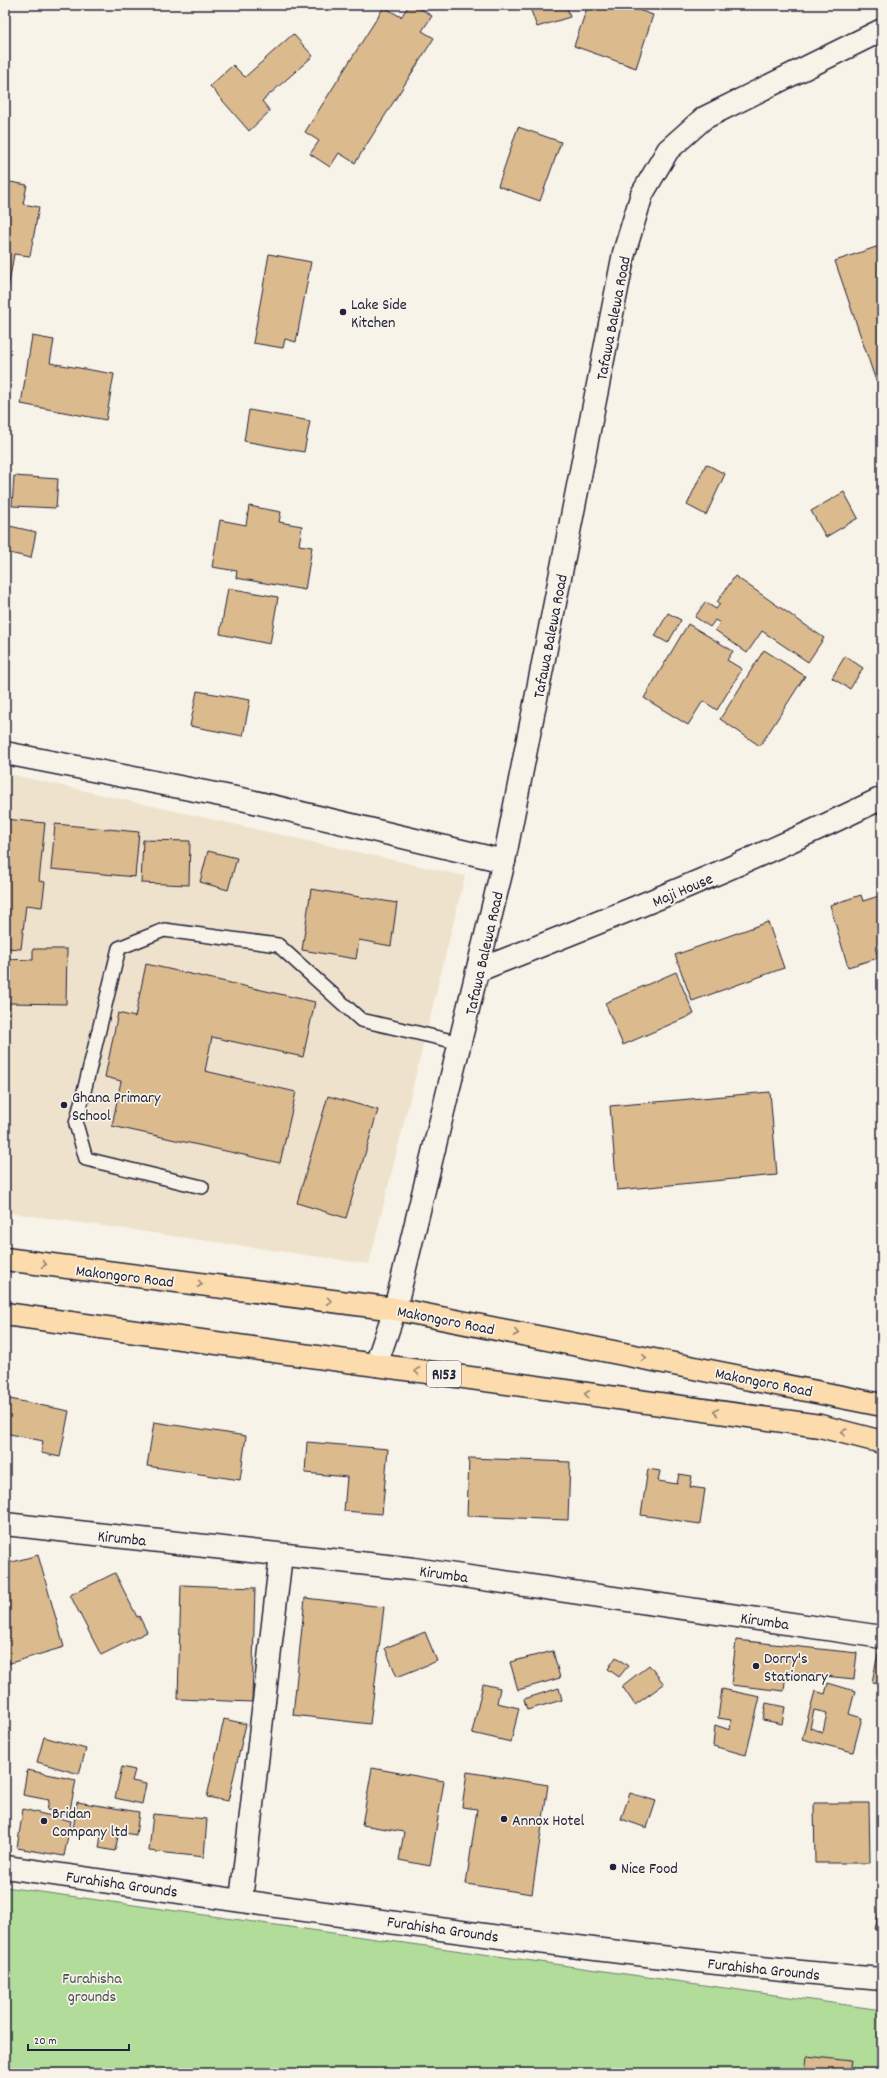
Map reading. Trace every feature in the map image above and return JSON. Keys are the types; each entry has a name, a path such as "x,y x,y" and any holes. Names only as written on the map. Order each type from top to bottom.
{"main road":[{"name":"Makongoro Road","path":"5,1259 395,1310 882,1405"},
{"name":"R153","path":"5,1314 820,1426 882,1442"}],"street":[{"name":"Tafawa Balewa Road","path":"376,1365 395,1310 479,970 504,861 624,253 642,194 668,150 704,118 882,30"},
{"path":"5,753 246,800 504,861"},
{"name":"Maji House","path":"479,970 682,889 799,839 882,798"},
{"name":"Kirumba","path":"5,1524 414,1569 882,1637"},
{"path":"241,1900 281,1555"},
{"name":"Furahisha Grounds","path":"5,1867 596,1949 805,1973 882,1979"}],"lane":[{"path":"202,1187 86,1159 76,1124 119,948 164,930 278,945 361,1020 461,1043"}],"shaded area":[{"path":"5,773 465,876 369,1264 5,1212"}],"green space":[{"name":"Furahisha grounds","path":"5,1887 882,2010 882,2073 5,2073"}],"building":[{"path":"409,5 415,5 432,16 422,31 434,38 355,163 339,153 330,167 310,154 319,141 305,132 384,7 401,17"},
{"path":"529,5 566,5 570,17 537,27"},
{"path":"588,5 624,5 653,15 636,68 574,46"},
{"path":"293,34 313,56 262,101 270,111 249,131 210,86 233,65 245,77"},
{"path":"518,127 561,142 540,201 498,186"},
{"path":"5,181 27,185 23,204 39,207 30,256 14,254 7,295 5,295"},
{"path":"882,245 882,379 876,381 835,261"},
{"path":"269,254 311,262 296,342 285,339 283,348 253,343"},
{"path":"32,336 54,340 50,363 114,374 106,420 21,404"},
{"path":"249,410 310,421 304,452 244,441"},
{"path":"706,464 725,474 706,515 687,505"},
{"path":"14,476 58,479 56,508 12,506"},
{"path":"844,492 858,518 826,537 811,511"},
{"path":"249,506 281,512 279,522 302,526 299,545 312,547 305,590 236,578 237,571 212,567 220,520 246,525"},
{"path":"5,525 36,532 31,558 5,552"},
{"path":"735,576 824,638 808,662 762,631 747,653 715,630 720,623 715,620 710,627 695,617 705,602 716,609 720,604 717,602"},
{"path":"228,588 278,597 270,644 220,634"},
{"path":"668,613 681,620 668,643 655,636"},
{"path":"688,624 733,651 727,660 742,669 717,710 703,701 688,725 644,698"},
{"path":"764,650 805,676 760,746 720,719"},
{"path":"845,656 863,668 850,689 832,678"},
{"path":"197,691 250,700 243,736 190,726"},
{"path":"5,819 45,823 39,881 45,882 42,907 26,905 21,949 5,948"},
{"path":"55,824 139,832 135,877 51,869"},
{"path":"143,840 190,841 189,885 141,883"},
{"path":"208,851 237,858 228,890 200,882"},
{"path":"311,889 397,903 391,946 359,940 356,959 302,950"},
{"path":"861,895 863,901 882,895 882,945 875,947 878,958 848,967 830,905"},
{"path":"768,922 784,968 692,1001 675,955"},
{"path":"33,949 67,949 66,1004 9,1003 9,1014 5,1014 5,959 33,960"},
{"path":"146,964 315,1002 303,1057 212,1037 205,1071 296,1092 280,1163 112,1126 121,1081 105,1077 118,1013 135,1017"},
{"path":"676,972 694,1014 623,1045 605,1003"},
{"path":"770,1092 777,1175 617,1190 610,1106"},
{"path":"328,1096 378,1110 346,1218 297,1203"},
{"path":"5,1398 69,1411 60,1457 41,1453 43,1441 5,1433"},
{"path":"154,1422 246,1436 240,1480 147,1466"},
{"path":"307,1442 388,1449 382,1514 344,1511 347,1477 305,1473"},
{"path":"469,1458 570,1462 568,1520 467,1516"},
{"path":"648,1469 660,1471 658,1481 677,1484 679,1474 692,1476 690,1487 705,1489 700,1524 641,1515"},
{"path":"38,1555 64,1647 7,1664 5,1655 5,1600 10,1598 5,1580 5,1564"},
{"path":"115,1573 137,1617 139,1616 147,1632 101,1655 70,1595"},
{"path":"181,1585 255,1588 252,1702 178,1699"},
{"path":"305,1598 384,1607 370,1724 293,1715"},
{"path":"425,1632 437,1661 397,1677 385,1648"},
{"path":"736,1640 857,1653 854,1679 786,1672 784,1691 731,1685"},
{"path":"882,1640 882,1684 872,1682"},
{"path":"553,1651 560,1678 518,1690 510,1662"},
{"path":"616,1657 628,1666 619,1677 608,1669"},
{"path":"649,1665 664,1684 635,1705 622,1686"},
{"path":"828,1683 855,1691 849,1714 862,1718 853,1752 802,1739 815,1691 825,1694","holes":["814,1710 827,1713 823,1732 810,1728"]},
{"path":"483,1684 500,1688 497,1703 519,1708 511,1742 472,1733"},
{"path":"559,1688 562,1700 527,1710 524,1699"},
{"path":"722,1689 760,1697 746,1755 713,1746 715,1725 730,1730 731,1720 718,1718"},
{"path":"766,1703 785,1707 782,1724 763,1720"},
{"path":"224,1719 246,1724 228,1801 207,1797"},
{"path":"44,1737 86,1749 79,1774 37,1762"},
{"path":"122,1767 135,1770 132,1781 146,1784 142,1804 115,1798"},
{"path":"372,1768 444,1781 430,1866 399,1860 404,1832 362,1825"},
{"path":"27,1770 76,1780 69,1815 47,1810 49,1800 23,1795"},
{"path":"467,1772 548,1785 532,1894 466,1884 477,1809 462,1807"},
{"path":"630,1793 656,1801 647,1828 621,1819"},
{"path":"77,1802 139,1812 136,1835 119,1832 115,1851 99,1848 101,1835 73,1830"},
{"path":"814,1803 869,1803 870,1863 815,1863"},
{"path":"23,1809 71,1821 64,1856 17,1848"},
{"path":"153,1814 207,1819 204,1857 149,1851"},
{"path":"882,1900 882,1931 875,1929"},
{"path":"807,2056 851,2061 849,2073 805,2073"}],"place":[{"name":"Lake Side Kitchen","path":"343,312"},
{"name":"Ghana Primary School","path":"64,1105"},
{"name":"Dorry's Stationary","path":"756,1666"},
{"name":"Annox Hotel","path":"504,1819"},
{"name":"Bridan Company ltd","path":"44,1821"},
{"name":"Nice Food","path":"613,1867"}]}
